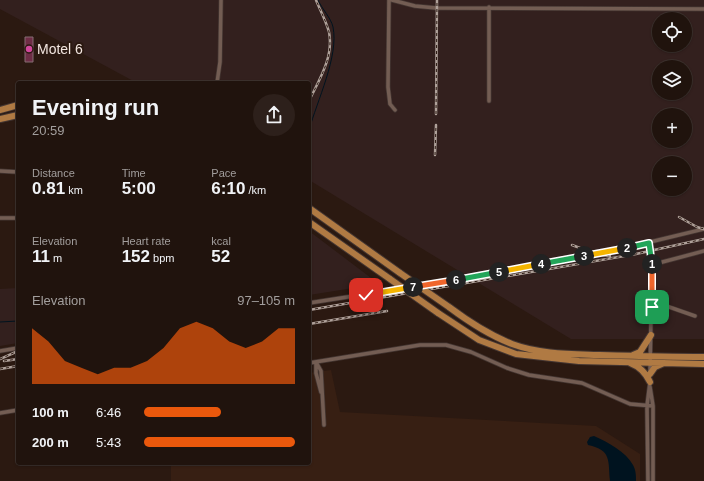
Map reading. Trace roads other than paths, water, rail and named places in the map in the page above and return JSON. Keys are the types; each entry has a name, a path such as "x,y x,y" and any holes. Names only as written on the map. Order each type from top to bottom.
{"highway":[{"path":"0,110 16,106"},
{"path":"0,119 16,115"},
{"path":"311,209 472,324 491,335 521,347 537,351 564,354 632,356 666,362 704,364"},
{"path":"311,223 479,340 516,354 579,361 627,361 704,357"},
{"path":"632,356 640,352 651,335"},
{"path":"627,361 637,366 645,373 650,382"},
{"path":"650,374 658,365 666,362"}],"street":[{"path":"217,81 220,62 221,0"},
{"path":"395,110 390,104 388,87 390,0 421,7 704,9"},
{"path":"488,101 489,7"},
{"path":"0,171 16,171"},
{"path":"0,218 16,218"},
{"path":"311,303 388,292 482,276 649,243 704,229"},
{"path":"648,481 647,406 650,382 652,302 652,265 649,243"},
{"path":"652,265 704,251"},
{"path":"652,302 696,316"},
{"path":"311,363 420,345 446,346 471,352 517,371 545,378 582,383 592,386 618,400 630,404 653,406"},
{"path":"0,352 16,348"},
{"path":"316,362 316,373 321,393 324,425"},
{"path":"650,382 653,406 653,481"},
{"path":"0,413 16,410"}],"water":[{"path":"594,436 611,444 630,460 636,473 636,481 610,481 608,462 605,453 596,447 588,445 587,442 590,437"}],"waterway":[{"path":"311,124 330,65 334,39 332,24 318,0"},
{"path":"0,322 16,321"}],"railway":[{"path":"311,97 325,68 328,59 330,41 325,20 316,0"},
{"path":"436,114 437,0"},
{"path":"435,155 436,125"},
{"path":"679,217 697,227 704,229"},
{"path":"311,310 636,254 704,239"},
{"path":"572,245 596,254 610,256"},
{"path":"311,324 387,311"},
{"path":"0,359 16,352"},
{"path":"4,361 16,359"},
{"path":"0,369 16,366"}],"place":[{"name":"Motel 6","path":"29,49"}]}
